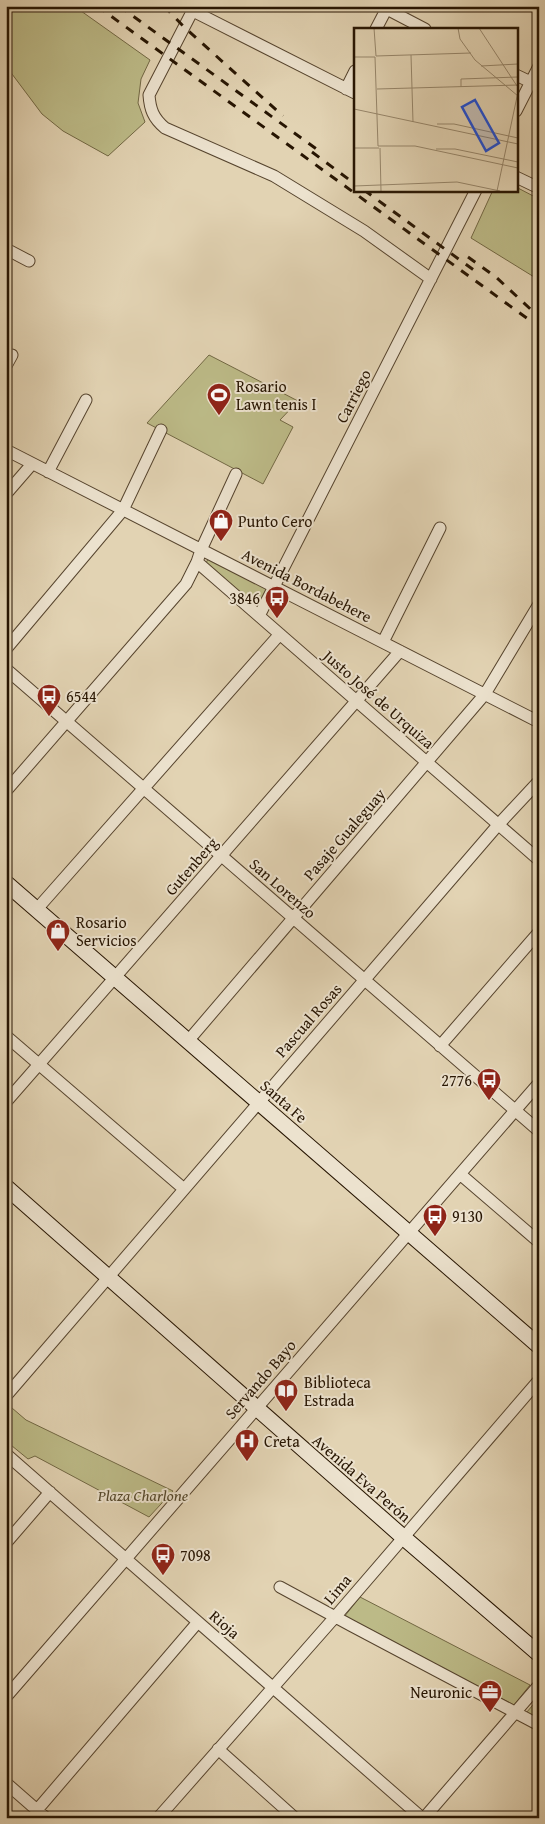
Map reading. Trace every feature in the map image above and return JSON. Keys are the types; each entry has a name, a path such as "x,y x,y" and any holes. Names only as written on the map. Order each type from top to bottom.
{"main road":[{"name":"Santa Fe","path":"6,883 539,1346"},
{"name":"Avenida Eva Perón","path":"6,1187 403,1537 539,1654"}],"street":[{"path":"376,28 385,7 423,28"},
{"path":"354,75 350,91 194,8 149,95 150,107 156,120 165,128 274,176 364,231 432,279"},
{"path":"518,108 535,84 539,66"},
{"path":"518,75 535,84"},
{"path":"518,178 539,188"},
{"name":"Carriego","path":"259,616 476,191"},
{"path":"6,250 29,261"},
{"path":"48,472 86,400"},
{"path":"6,649 123,510 161,430"},
{"name":"Avenida Bordabehere","path":"6,450 539,722"},
{"path":"6,494 32,464"},
{"path":"6,791 186,584 198,562 201,550 236,474"},
{"path":"383,642 440,528"},
{"name":"Justo José de Urquiza","path":"198,562 539,860"},
{"name":"Pasaje Gualeguay","path":"188,1041 485,694 537,609"},
{"path":"36,909 280,634"},
{"name":"Gutenberg","path":"6,1102 400,651"},
{"name":"San Lorenzo","path":"6,669 539,1131"},
{"name":"Pascual Rosas","path":"6,1396 498,825 539,781"},
{"path":"440,1046 539,932"},
{"path":"6,1036 184,1189"},
{"name":"Servando Bayo","path":"6,1697 539,1083"},
{"path":"460,1174 539,1242"},
{"name":"Lima","path":"166,1815 218,1749 335,1617 539,1380"},
{"name":"Rioja","path":"6,1454 423,1818"},
{"path":"6,1543 50,1492"},
{"path":"280,1587 539,1725"},
{"path":"6,1783 41,1814 198,1622"},
{"path":"423,1818 539,1685"},
{"path":"218,1749 296,1818"}],"green space":[{"path":"6,6 74,6 150,60 141,79 138,103 145,122 108,156 63,131 42,114 6,66"},
{"path":"518,188 539,199 539,280 471,238 493,191 518,191"},
{"name":"Rosario Lawn tenis I","path":"209,355 298,401 280,420 293,427 263,484 147,423"},
{"path":"208,559 266,588 267,591 257,608 206,563"},
{"name":"Plaza Charlone","path":"12,1408 26,1420 173,1491 149,1517 35,1456 28,1459 6,1441 6,1414"},
{"path":"360,1597 530,1685 514,1705 344,1617"},
{"path":"539,1698 539,1720 526,1713"}],"railway":[{"path":"97,6 539,327"},
{"path":"119,6 322,153"},
{"path":"164,6 184,27 283,116"},
{"path":"312,152 354,183"},
{"path":"365,191 475,271"},
{"path":"468,257 497,278 539,317"}],"place":[{"name":"Rosario Lawn tenis I","path":"219,416"},
{"name":"Punto Cero","path":"221,542"},
{"name":"3846","path":"277,619"},
{"name":"6544","path":"49,717"},
{"name":"Rosario Servicios","path":"58,952"},
{"name":"2776","path":"489,1101"},
{"name":"9130","path":"435,1237"},
{"name":"Biblioteca Estrada","path":"286,1412"},
{"name":"Creta","path":"247,1462"},
{"name":"7098","path":"163,1576"},
{"name":"Neuronic","path":"490,1713"}]}
